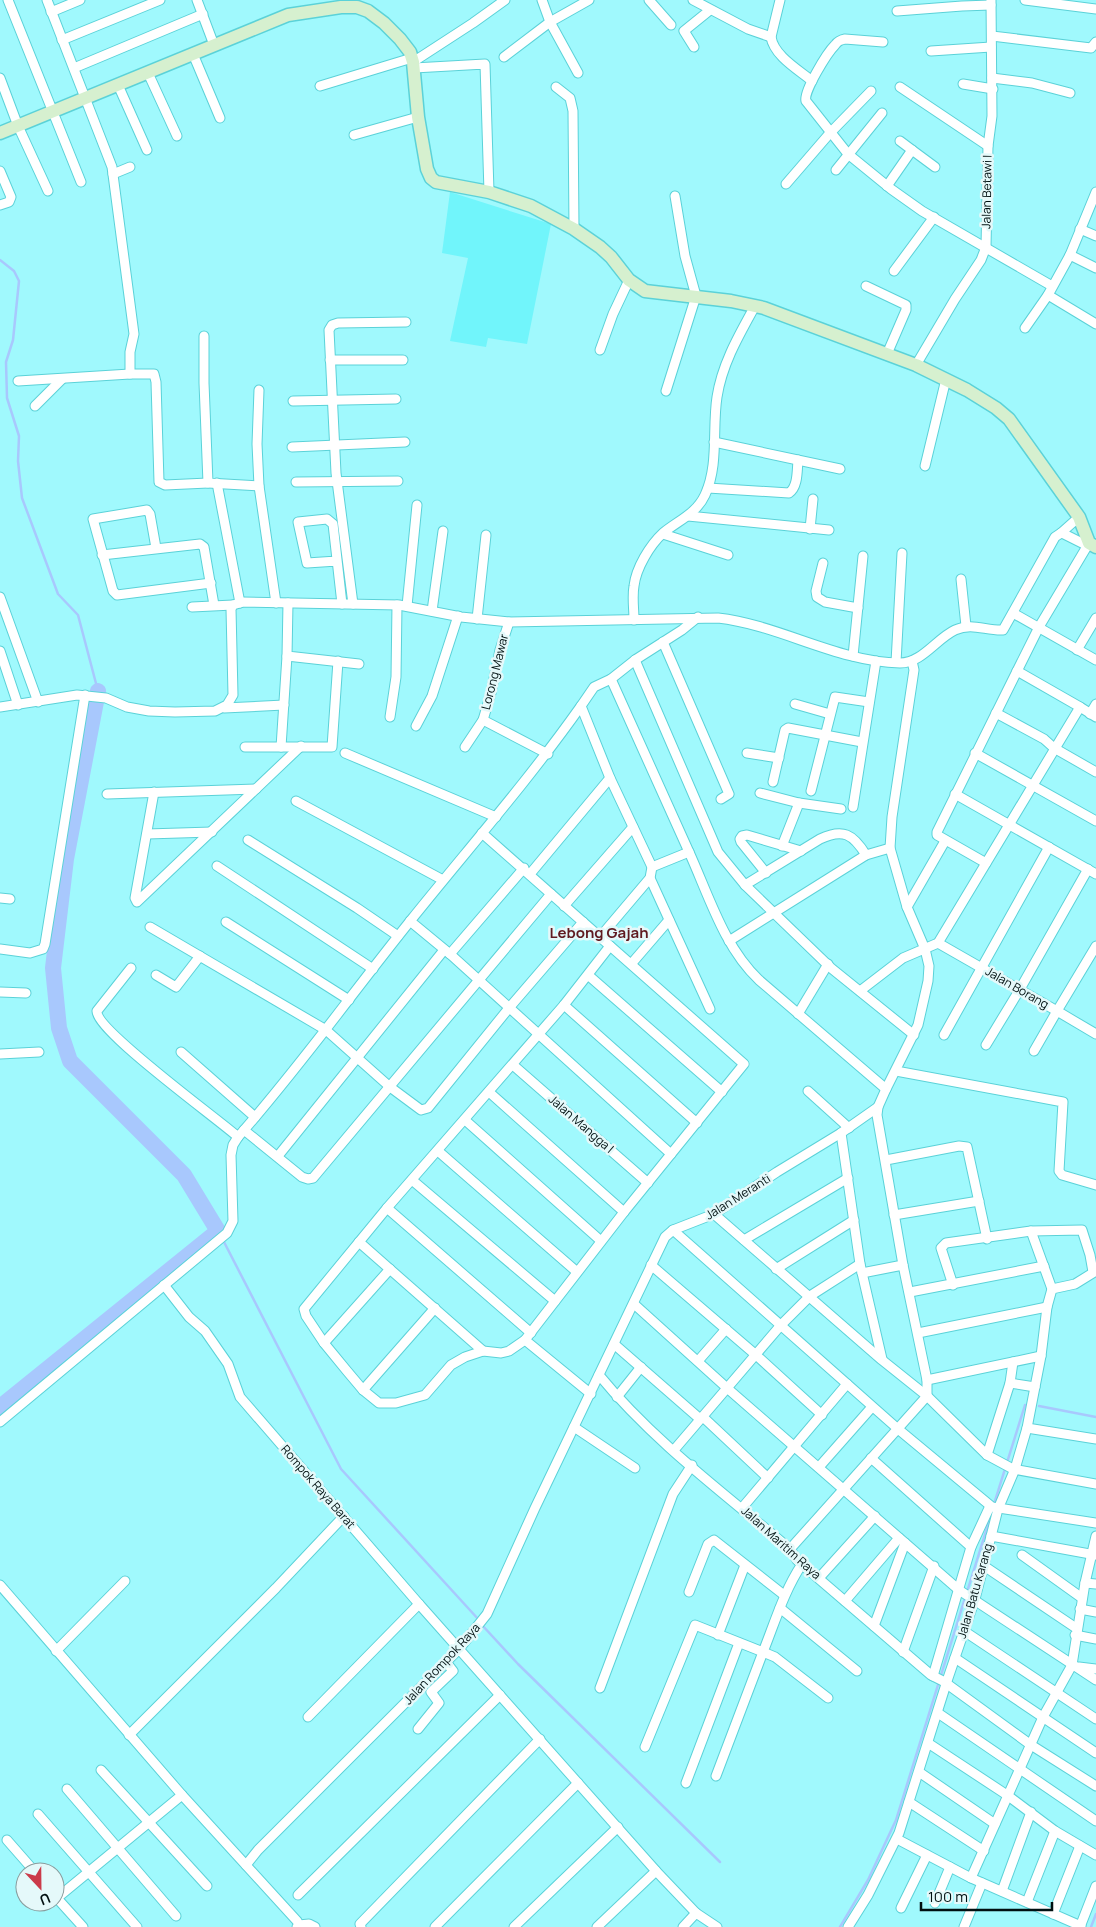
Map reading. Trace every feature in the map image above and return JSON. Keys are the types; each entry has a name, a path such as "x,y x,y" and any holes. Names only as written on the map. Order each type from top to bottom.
{"street":[{"path":"8,0 81,182"},
{"path":"47,0 113,174 134,334 130,352 130,374"},
{"path":"51,12 80,0"},
{"path":"62,40 160,0"},
{"path":"197,0 214,45"},
{"path":"413,63 505,0"},
{"path":"542,0 563,49 578,73"},
{"path":"504,57 550,22 589,0"},
{"path":"649,0 670,25"},
{"path":"693,0 748,29 771,37"},
{"path":"780,0 771,37 775,47 784,58 812,81"},
{"path":"1025,0 1096,9"},
{"path":"897,11 930,5 991,3"},
{"name":"Jalan Betawi I","path":"916,364 981,260 986,247 988,146 993,89 991,3"},
{"path":"0,134 294,13 350,7 362,9 379,20 403,43 413,63 418,117 425,162 431,178 440,183 489,192 530,206 574,230 605,251 630,280 645,291 696,296 755,306 916,364 967,390 996,408 1009,419 1079,517 1090,545"},
{"path":"694,47 684,31 710,10"},
{"path":"74,68 203,14"},
{"path":"992,36 1091,48 1096,42"},
{"path":"883,42 839,40 812,81 805,98 830,133 848,154 887,186 934,217 986,247 1096,324"},
{"path":"931,51 991,47"},
{"path":"193,54 220,118"},
{"path":"320,86 413,63 485,64 489,192"},
{"path":"148,72 177,136"},
{"path":"0,78 2,89 48,191"},
{"path":"992,78 1032,83 1070,93"},
{"path":"118,84 147,150"},
{"path":"963,84 993,89"},
{"path":"556,87 570,98 573,111 574,230"},
{"path":"900,87 988,146"},
{"path":"786,184 830,133 871,91"},
{"path":"836,170 882,113"},
{"path":"354,135 418,117"},
{"path":"900,141 935,167"},
{"path":"887,186 912,150"},
{"path":"113,174 130,167"},
{"path":"0,171 11,198 10,201 0,205"},
{"path":"1025,328 1070,255 1096,192"},
{"path":"666,391 696,296 685,256 675,196"},
{"path":"894,271 934,217"},
{"path":"1080,229 1096,236"},
{"path":"1070,255 1096,268"},
{"path":"600,350 613,314 630,280"},
{"path":"866,286 906,305 906,310 887,354"},
{"path":"634,620 633,593 635,579 648,553 663,534 688,516 700,504 708,488 713,460 715,415 720,381 726,362 755,306"},
{"path":"353,604 337,483 329,330 332,325 338,323 406,322"},
{"path":"204,336 213,483 237,604 231,620 233,695 224,708"},
{"path":"330,360 403,360"},
{"path":"18,381 151,373 156,377 159,482 165,485 213,483 260,486"},
{"path":"34,406 62,379"},
{"path":"925,466 946,379"},
{"path":"259,390 257,444 260,486 276,603"},
{"path":"293,401 396,399"},
{"path":"292,447 405,442"},
{"path":"714,442 840,469"},
{"path":"708,488 789,493 795,485 798,460"},
{"path":"296,482 398,481"},
{"path":"810,529 813,499"},
{"path":"390,717 396,677 402,605 417,505"},
{"path":"156,548 149,511 93,519 113,592 117,595 211,583"},
{"path":"688,516 829,530"},
{"path":"192,607 276,603 402,605 458,616 509,622 698,617 742,622 853,656 876,661 912,661 953,630 966,626 1003,630 1052,541 1079,517"},
{"path":"337,561 306,562 298,522 327,520 332,522 334,526 342,604"},
{"path":"432,611 443,531"},
{"path":"1061,533 1090,545"},
{"path":"663,534 728,555"},
{"path":"477,619 486,535"},
{"path":"102,555 195,543 203,545 214,605"},
{"path":"986,863 945,840 937,833 1039,628 1090,545"},
{"path":"896,662 902,553"},
{"path":"853,656 863,556"},
{"path":"823,564 816,591 817,597 825,602 858,608"},
{"path":"961,579 966,626"},
{"path":"0,597 38,702"},
{"path":"281,747 288,656 288,603"},
{"path":"1013,613 1096,660"},
{"path":"416,726 432,696 458,616"},
{"path":"0,1422 227,1233 233,1223 231,1155 233,1145 241,1133 326,1030 443,880 548,754 593,689 611,679 634,660 698,617"},
{"path":"1077,650 1096,618"},
{"name":"Lorong Mawar","path":"465,747 483,720 500,650 509,622"},
{"path":"663,642 729,794 721,799"},
{"path":"0,651 18,705"},
{"path":"288,656 338,660 359,664"},
{"path":"245,747 332,747 338,660"},
{"path":"634,660 699,804 716,849 745,885 828,964 914,1035"},
{"path":"853,807 876,661"},
{"path":"790,1549 927,1396 927,1380 903,1265 878,1123 878,1107 921,1017 928,981 925,949 907,907 890,848 892,817 914,670 912,661"},
{"path":"1017,671 1093,716 1096,704"},
{"path":"611,679 729,941 743,964 886,1089"},
{"path":"0,949 30,953 42,949 45,944 85,695"},
{"path":"0,707 67,696 85,695 106,698 132,708 154,711 215,711 224,708 284,705"},
{"path":"811,791 835,697 869,702"},
{"path":"794,704 830,714"},
{"path":"581,706 610,778 652,867 650,878 600,937"},
{"path":"860,991 897,962 915,952 938,943 1080,707"},
{"path":"996,713 1044,739 1054,748 1096,772"},
{"path":"483,720 548,754"},
{"path":"773,782 785,730 788,728 862,742"},
{"path":"154,792 135,898 137,902 302,746"},
{"path":"747,752 779,758"},
{"path":"345,753 496,817"},
{"path":"975,754 1096,821"},
{"path":"278,1156 357,1058 447,952 527,871 610,778"},
{"path":"107,794 256,790"},
{"path":"760,793 799,803 841,809"},
{"path":"955,794 1092,872 986,1045"},
{"path":"296,801 443,880"},
{"path":"782,846 799,803"},
{"path":"564,906 632,827"},
{"path":"147,834 212,832"},
{"path":"482,833 610,946 632,963 744,1063 744,1066 624,1212 528,1336 509,1351 501,1353 483,1351 465,1357 451,1366 425,1395 396,1403 379,1403 363,1390 324,1343 306,1316 304,1307 358,1242 539,1035 610,946"},
{"path":"745,885 827,836 842,834 851,836 857,840 866,855"},
{"path":"766,873 741,842 741,837 747,835 801,851"},
{"path":"248,840 358,908 398,936"},
{"path":"907,907 945,840"},
{"path":"944,1035 1050,847"},
{"path":"729,941 866,855 890,848"},
{"path":"652,867 690,852"},
{"path":"217,866 373,969"},
{"path":"650,878 710,1009"},
{"path":"132,968 97,1011 97,1015 114,1034 171,1085 278,1156 304,1178 312,1178 551,894"},
{"path":"0,898 10,899"},
{"path":"632,963 669,920"},
{"path":"410,921 447,952 671,1154"},
{"path":"226,922 349,1000"},
{"path":"150,928 326,1030 418,1110 426,1109 583,922"},
{"name":"Jalan Borang","path":"938,943 1057,1011 1096,946"},
{"path":"156,974 176,987 200,956"},
{"path":"798,1014 828,964"},
{"path":"588,975 722,1092"},
{"path":"0,992 26,993"},
{"path":"564,1005 697,1123"},
{"path":"1034,1051 1057,1011 1096,1034"},
{"path":"0,1054 39,1052"},
{"path":"181,1052 255,1117"},
{"name":"Jalan Mangga I","path":"513,1065 648,1183"},
{"path":"896,1071 1063,1102 1059,1171 1062,1175 1096,1185"},
{"path":"808,1091 845,1130 848,1178 861,1268 882,1360"},
{"path":"489,1092 624,1212"},
{"name":"Jalan Meranti","path":"673,1230 714,1214 878,1107"},
{"path":"465,1120 601,1241"},
{"path":"886,1160 966,1146 970,1154 987,1239"},
{"path":"438,1150 577,1272"},
{"path":"744,1240 848,1178"},
{"path":"412,1180 555,1301"},
{"path":"894,1215 979,1201"},
{"path":"388,1208 591,1394 663,1240 673,1230 898,1429 994,1508 1096,1523"},
{"path":"714,1214 882,1360 927,1396 987,1455 1014,1469 1096,1484"},
{"path":"776,1269 854,1220"},
{"path":"953,1285 941,1248 943,1245 946,1243 987,1239 1032,1231 1082,1230 1095,1272 1075,1284 1052,1289 1032,1231"},
{"path":"358,1242 483,1351"},
{"path":"651,1265 756,1355 822,1415"},
{"path":"674,1450 781,1325 810,1296 861,1268 903,1265"},
{"path":"910,1292 1044,1266"},
{"path":"324,1343 390,1269"},
{"name":"Rompok Raya Barat","path":"164,1285 228,1364 240,1397 419,1604 656,1871 696,1913 717,1927"},
{"name":"Jalan Batu Karang","path":"848,1927 868,1895 897,1839 919,1772 938,1712 940,1679 955,1658 964,1631 966,1594 984,1566 991,1536 994,1508 1014,1469 1027,1428 1041,1356 1047,1307 1052,1289"},
{"path":"634,1304 727,1388 966,1594 1096,1680"},
{"path":"918,1333 1047,1307"},
{"path":"363,1390 435,1308"},
{"path":"698,1361 726,1329"},
{"path":"614,1344 768,1478"},
{"path":"927,1380 1041,1356"},
{"path":"987,1455 1010,1383 1013,1362"},
{"path":"617,1397 641,1367"},
{"name":"Jalan Maritim Raya","path":"599,1375 617,1397 674,1450 790,1549 797,1560 903,1652 1031,1745 1096,1786"},
{"path":"1010,1383 1035,1387"},
{"path":"742,1508 847,1384"},
{"name":"Jalan Rompok Raya","path":"246,1865 258,1850 459,1649 483,1620 591,1394"},
{"path":"819,1467 872,1406"},
{"path":"574,1427 635,1468"},
{"path":"1027,1428 1096,1439"},
{"path":"871,1458 971,1547"},
{"path":"600,1688 673,1494 692,1465"},
{"path":"940,1679 966,1594 971,1547 994,1508"},
{"path":"129,1735 276,1588 344,1516"},
{"path":"819,1578 875,1516"},
{"path":"991,1536 1094,1555"},
{"path":"971,1878 1042,1717 1074,1665 1076,1632 1085,1583 1094,1555 1096,1536"},
{"path":"690,1592 708,1544 714,1540 784,1595"},
{"path":"845,1601 902,1540"},
{"path":"874,1626 902,1540"},
{"path":"1022,1555 1082,1598"},
{"path":"716,1776 784,1595 802,1564"},
{"path":"718,1635 745,1566"},
{"path":"903,1652 934,1566"},
{"path":"984,1566 1076,1632 1096,1639"},
{"path":"56,1651 125,1581"},
{"path":"1085,1583 1096,1584"},
{"path":"0,1585 129,1735 298,1926 309,1924 315,1927"},
{"path":"308,1717 419,1604"},
{"path":"780,1608 857,1671"},
{"path":"1080,1609 1096,1612"},
{"path":"645,1747 695,1625 775,1657 828,1698"},
{"path":"964,1631 1096,1720"},
{"path":"686,1783 739,1643"},
{"path":"955,1658 1096,1753"},
{"path":"418,1729 439,1703 431,1692 453,1671 446,1662"},
{"path":"1074,1665 1096,1669"},
{"path":"298,1895 500,1695"},
{"path":"938,1712 1096,1821"},
{"path":"361,1927 360,1924 540,1739"},
{"path":"928,1743 1031,1812 1055,1831 1096,1855"},
{"path":"101,1770 207,1886"},
{"path":"919,1772 995,1824"},
{"path":"436,1927 578,1783"},
{"path":"67,1789 176,1916"},
{"path":"65,1890 182,1795"},
{"path":"909,1802 984,1851"},
{"path":"1002,1891 1031,1812"},
{"path":"38,1814 137,1927"},
{"path":"514,1927 618,1827"},
{"path":"1027,1902 1055,1831"},
{"path":"897,1839 971,1878 1080,1926 1096,1886"},
{"path":"7,1840 26,1862"},
{"path":"1053,1914 1080,1846"},
{"path":"901,1908 927,1855"},
{"path":"935,1903 950,1867"},
{"path":"597,1927 656,1871"},
{"path":"964,1927 982,1883"},
{"path":"65,1907 83,1927"},
{"path":"683,1927 696,1913"}],"shaded area":[{"path":"450,192 551,224 527,344 488,338 486,347 450,341 468,258 442,253"}],"waterway":[{"path":"0,260 14,271 19,281 13,340 6,362 7,398 19,436 18,461 22,498 58,594 78,615 98,691"},
{"path":"0,1407 218,1231 184,1175 70,1061 59,1028 53,968 66,859 98,691"},
{"path":"223,1240 341,1469 479,1620"},
{"path":"994,1504 1025,1405"},
{"path":"1039,1406 1096,1417"},
{"path":"967,1592 992,1512"},
{"path":"840,1927 868,1880 896,1820 965,1598"},
{"path":"482,1625 518,1664 720,1862"},
{"path":"1091,1927 1096,1914"}],"district":[{"name":"Lebong Gajah","path":"599,933"}]}
